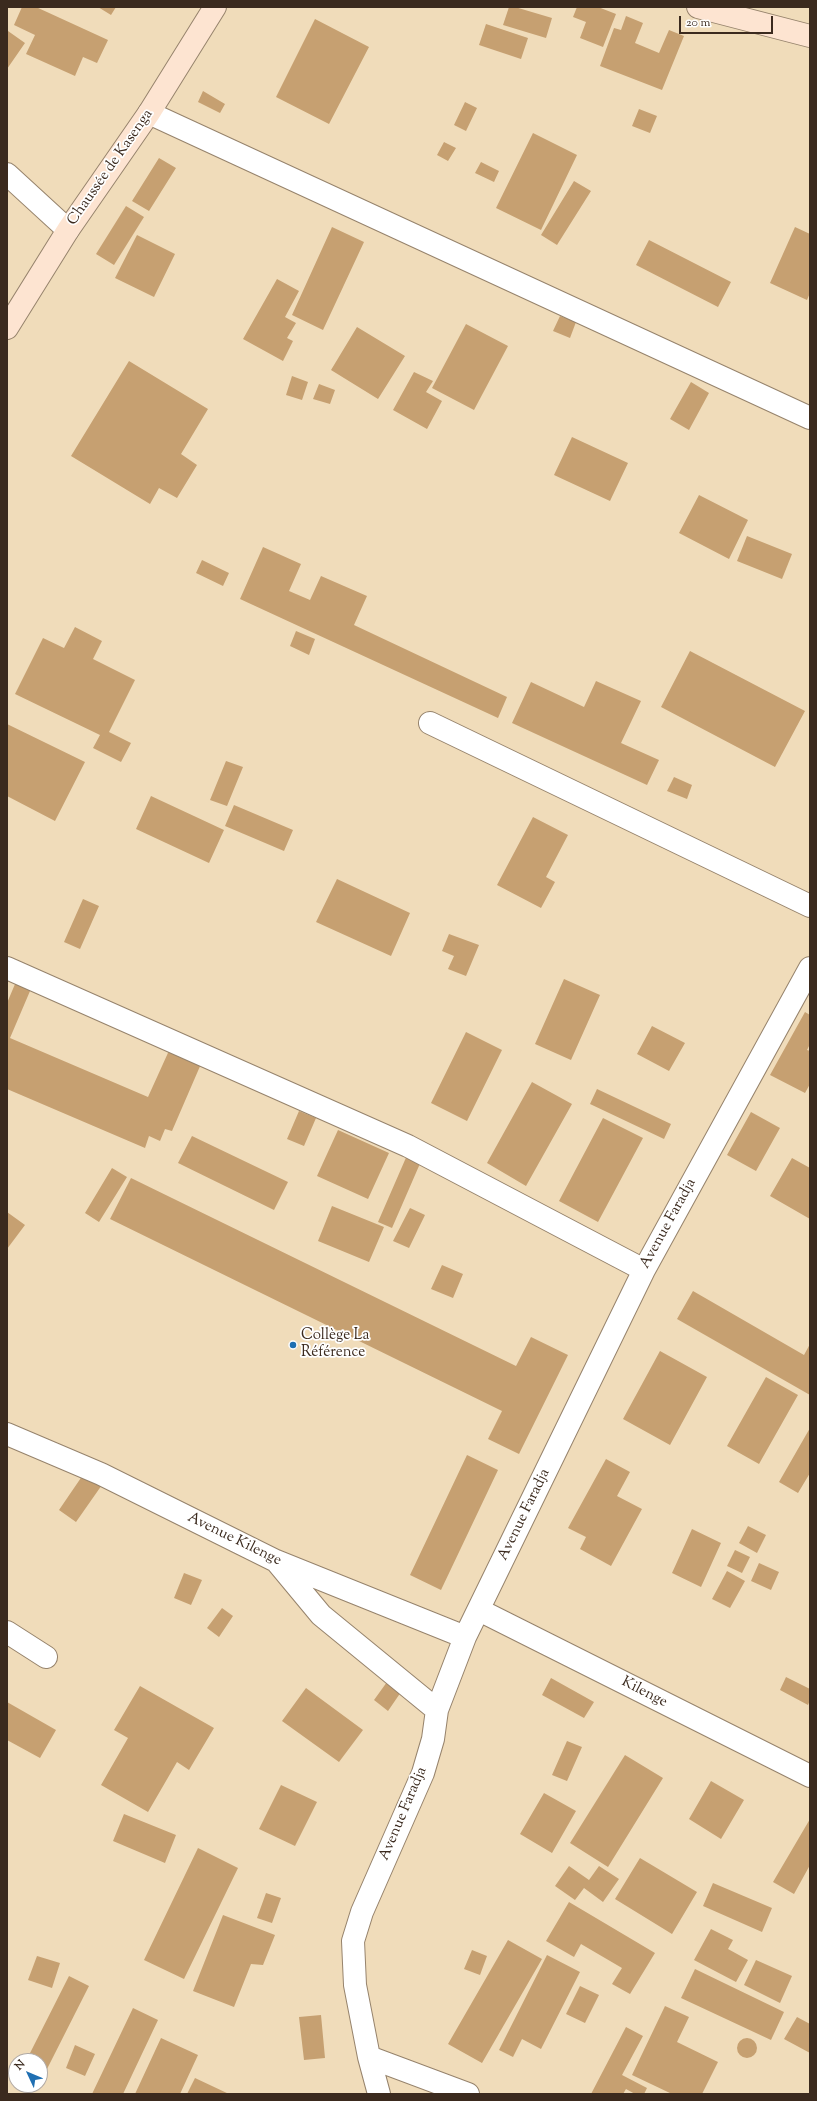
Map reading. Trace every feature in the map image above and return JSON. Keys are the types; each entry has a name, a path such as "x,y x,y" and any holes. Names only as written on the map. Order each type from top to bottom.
{"main road":[{"name":"Chaussée de Kasenga","path":"7,328 68,230 149,114 215,7"},
{"path":"698,7 810,36"}],"street":[{"path":"149,114 810,418"},
{"path":"7,174 68,230"},
{"path":"430,723 810,906"},
{"path":"7,968 408,1146 644,1270"},
{"name":"Avenue Faradja","path":"379,2094 369,2057 356,1985 353,1963 353,1941 362,1912 423,1773 433,1739 437,1710 465,1638 644,1270 810,968"},
{"name":"Avenue Kilenge","path":"7,1434 101,1474 276,1561 465,1638"},
{"path":"276,1561 321,1615 437,1710"},
{"name":"Kilenge","path":"479,1610 810,1776"},
{"path":"7,1632 46,1657"},
{"path":"369,2057 468,2094"}],"building":[{"path":"22,7 36,7 108,40 97,63 83,57 75,76 26,54 35,35 14,25"},
{"path":"98,7 116,7 111,15"},
{"path":"509,7 515,7 552,18 546,38 503,25"},
{"path":"577,7 598,7 616,14 603,47 580,38 586,22 573,17"},
{"path":"626,16 643,23 635,43 659,53 669,30 684,36 662,90 600,66 614,28 621,30"},
{"path":"315,19 369,47 329,124 276,97"},
{"path":"486,24 528,38 521,59 479,45"},
{"path":"8,31 25,43 7,69 7,32"},
{"path":"203,91 225,104 220,113 198,102"},
{"path":"465,102 477,108 466,131 454,125"},
{"path":"639,109 657,116 650,133 632,126"},
{"path":"533,133 577,155 541,230 496,208"},
{"path":"444,142 456,148 448,161 437,155"},
{"path":"159,158 176,168 149,211 132,201"},
{"path":"481,162 499,171 494,182 475,173"},
{"path":"574,181 591,191 557,245 541,235"},
{"path":"126,206 144,217 114,265 96,254"},
{"path":"332,227 364,242 323,330 292,315"},
{"path":"795,227 810,234 810,293 807,300 770,283"},
{"path":"137,235 175,254 154,297 115,278"},
{"path":"649,240 731,282 718,307 636,265"},
{"path":"277,279 299,291 285,317 296,323 287,338 293,341 283,361 243,339"},
{"path":"560,316 576,322 570,338 553,331"},
{"path":"466,324 508,346 474,410 432,388"},
{"path":"357,327 405,356 378,399 331,370"},
{"path":"129,361 208,409 181,454 197,465 177,498 159,488 150,504 71,456"},
{"path":"414,372 433,381 426,392 442,401 427,429 393,410"},
{"path":"292,376 308,382 302,400 286,395"},
{"path":"691,382 709,393 689,430 670,419"},
{"path":"319,384 335,390 330,404 313,399"},
{"path":"572,437 628,463 610,501 554,475"},
{"path":"699,495 748,520 729,559 679,533"},
{"path":"747,536 792,554 782,579 737,561"},
{"path":"263,547 301,564 289,591 310,600 321,576 367,596 354,625 507,697 498,718 240,599"},
{"path":"202,560 229,573 223,586 196,573"},
{"path":"75,627 102,641 93,659 135,680 109,732 131,743 121,762 93,748 100,735 15,694 43,638 64,648"},
{"path":"296,631 315,639 309,655 290,646"},
{"path":"690,651 805,711 775,767 661,707"},
{"path":"596,681 641,701 621,743 659,760 647,785 512,723 531,682 584,707"},
{"path":"7,724 85,762 55,821 7,796"},
{"path":"226,761 243,767 227,806 210,800"},
{"path":"674,777 692,785 687,799 667,791"},
{"path":"151,796 224,830 209,863 136,829"},
{"path":"234,805 293,830 284,851 225,826"},
{"path":"533,817 568,835 546,877 555,882 541,908 497,885"},
{"path":"337,879 410,913 391,956 316,922"},
{"path":"83,899 99,906 80,949 64,942"},
{"path":"449,934 479,945 466,976 448,969 454,956 442,951"},
{"path":"18,977 33,984 10,1038 148,1097 172,1044 204,1057 172,1131 165,1129 160,1141 149,1136 145,1148 7,1089 7,1003"},
{"path":"564,979 600,995 571,1060 535,1044"},
{"path":"805,1012 810,1015 810,1044 807,1050 810,1051 810,1084 805,1093 770,1075"},
{"path":"652,1026 685,1043 669,1071 637,1054"},
{"path":"466,1032 502,1050 467,1121 431,1103"},
{"path":"532,1082 572,1104 526,1186 487,1163"},
{"path":"597,1089 671,1124 664,1139 590,1104"},
{"path":"299,1111 316,1118 304,1146 287,1139"},
{"path":"751,1112 780,1128 756,1171 727,1155"},
{"path":"603,1118 643,1138 598,1222 559,1201"},
{"path":"338,1130 389,1153 368,1199 317,1176"},
{"path":"192,1136 288,1182 274,1210 178,1163"},
{"path":"408,1153 422,1159 392,1228 378,1222"},
{"path":"792,1158 810,1168 810,1219 770,1196"},
{"path":"112,1168 127,1177 99,1222 85,1213"},
{"path":"131,1178 516,1366 531,1337 568,1355 519,1454 488,1439 502,1411 110,1219"},
{"path":"332,1206 384,1227 369,1262 318,1241"},
{"path":"410,1208 425,1215 409,1248 393,1241"},
{"path":"7,1212 25,1225 7,1249"},
{"path":"442,1265 463,1274 453,1298 431,1289"},
{"path":"693,1291 804,1355 810,1344 810,1395 677,1319"},
{"path":"660,1351 707,1377 670,1445 623,1419"},
{"path":"766,1377 798,1395 759,1464 727,1446"},
{"path":"810,1428 810,1473 798,1493 779,1482"},
{"path":"467,1455 498,1470 441,1590 410,1575"},
{"path":"606,1459 630,1472 617,1496 642,1509 611,1566 580,1549 586,1537 568,1528"},
{"path":"87,1469 104,1482 76,1522 59,1510"},
{"path":"748,1526 766,1535 757,1553 739,1543"},
{"path":"692,1529 721,1543 701,1587 672,1573"},
{"path":"735,1550 750,1557 742,1573 727,1566"},
{"path":"759,1563 779,1572 771,1590 751,1581"},
{"path":"727,1571 745,1581 730,1608 712,1599"},
{"path":"184,1573 202,1580 191,1605 174,1598"},
{"path":"222,1608 233,1616 219,1637 207,1628"},
{"path":"786,1677 810,1689 810,1700 808,1705 780,1690"},
{"path":"551,1678 594,1702 584,1718 542,1695"},
{"path":"387,1682 401,1692 388,1711 374,1700"},
{"path":"140,1686 214,1728 189,1770 177,1762 148,1812 101,1785 128,1738 114,1730"},
{"path":"306,1688 363,1730 339,1762 282,1721"},
{"path":"7,1702 56,1730 40,1758 7,1740"},
{"path":"567,1741 582,1747 567,1781 552,1775"},
{"path":"625,1755 663,1778 608,1867 570,1843"},
{"path":"711,1781 744,1800 721,1839 689,1819"},
{"path":"281,1785 317,1802 295,1846 259,1829"},
{"path":"544,1793 576,1811 552,1853 520,1834"},
{"path":"124,1814 176,1835 165,1863 113,1841"},
{"path":"810,1819 810,1865 794,1894 773,1882"},
{"path":"198,1848 238,1868 184,1979 144,1960"},
{"path":"640,1858 697,1892 672,1934 615,1899"},
{"path":"569,1866 589,1880 599,1866 619,1879 603,1902 584,1888 575,1900 555,1886"},
{"path":"713,1883 772,1908 762,1932 703,1906"},
{"path":"266,1893 281,1898 272,1923 257,1918"},
{"path":"569,1902 655,1953 630,1994 612,1984 622,1968 581,1944 574,1957 546,1941"},
{"path":"223,1915 275,1935 263,1965 251,1964 234,2007 193,1991"},
{"path":"711,1929 733,1940 728,1949 748,1960 736,1982 694,1960"},
{"path":"508,1940 542,1959 482,2063 448,2044"},
{"path":"472,1950 487,1956 480,1975 464,1969"},
{"path":"547,1955 580,1972 541,2049 522,2039 513,2057 499,2050"},
{"path":"37,1956 60,1963 52,1988 28,1980"},
{"path":"756,1960 792,1976 780,2003 744,1985"},
{"path":"695,1969 784,2012 771,2040 681,1998"},
{"path":"69,1976 89,1986 48,2067 48,2053 30,2053"},
{"path":"580,1986 599,1995 585,2023 566,2014"},
{"path":"665,2006 689,2017 677,2042 718,2062 702,2094 672,2094 632,2075"},
{"path":"133,2008 158,2020 123,2094 92,2094"},
{"path":"321,2015 325,2058 304,2060 299,2017"},
{"path":"797,2017 810,2024 810,2053 784,2039"},
{"path":"626,2027 643,2036 622,2075 647,2088 644,2094 635,2094 626,2089 623,2094 591,2094"},
{"path":"161,2038 198,2055 180,2094 135,2094"},
{"path":"747,2038 754,2041 757,2048 754,2055 747,2058 740,2055 737,2048 740,2041"},
{"path":"75,2045 95,2054 85,2076 66,2068"},
{"path":"195,2078 229,2094 187,2094"}],"place":[{"name":"Collège La Référence","path":"293,1345"}]}
